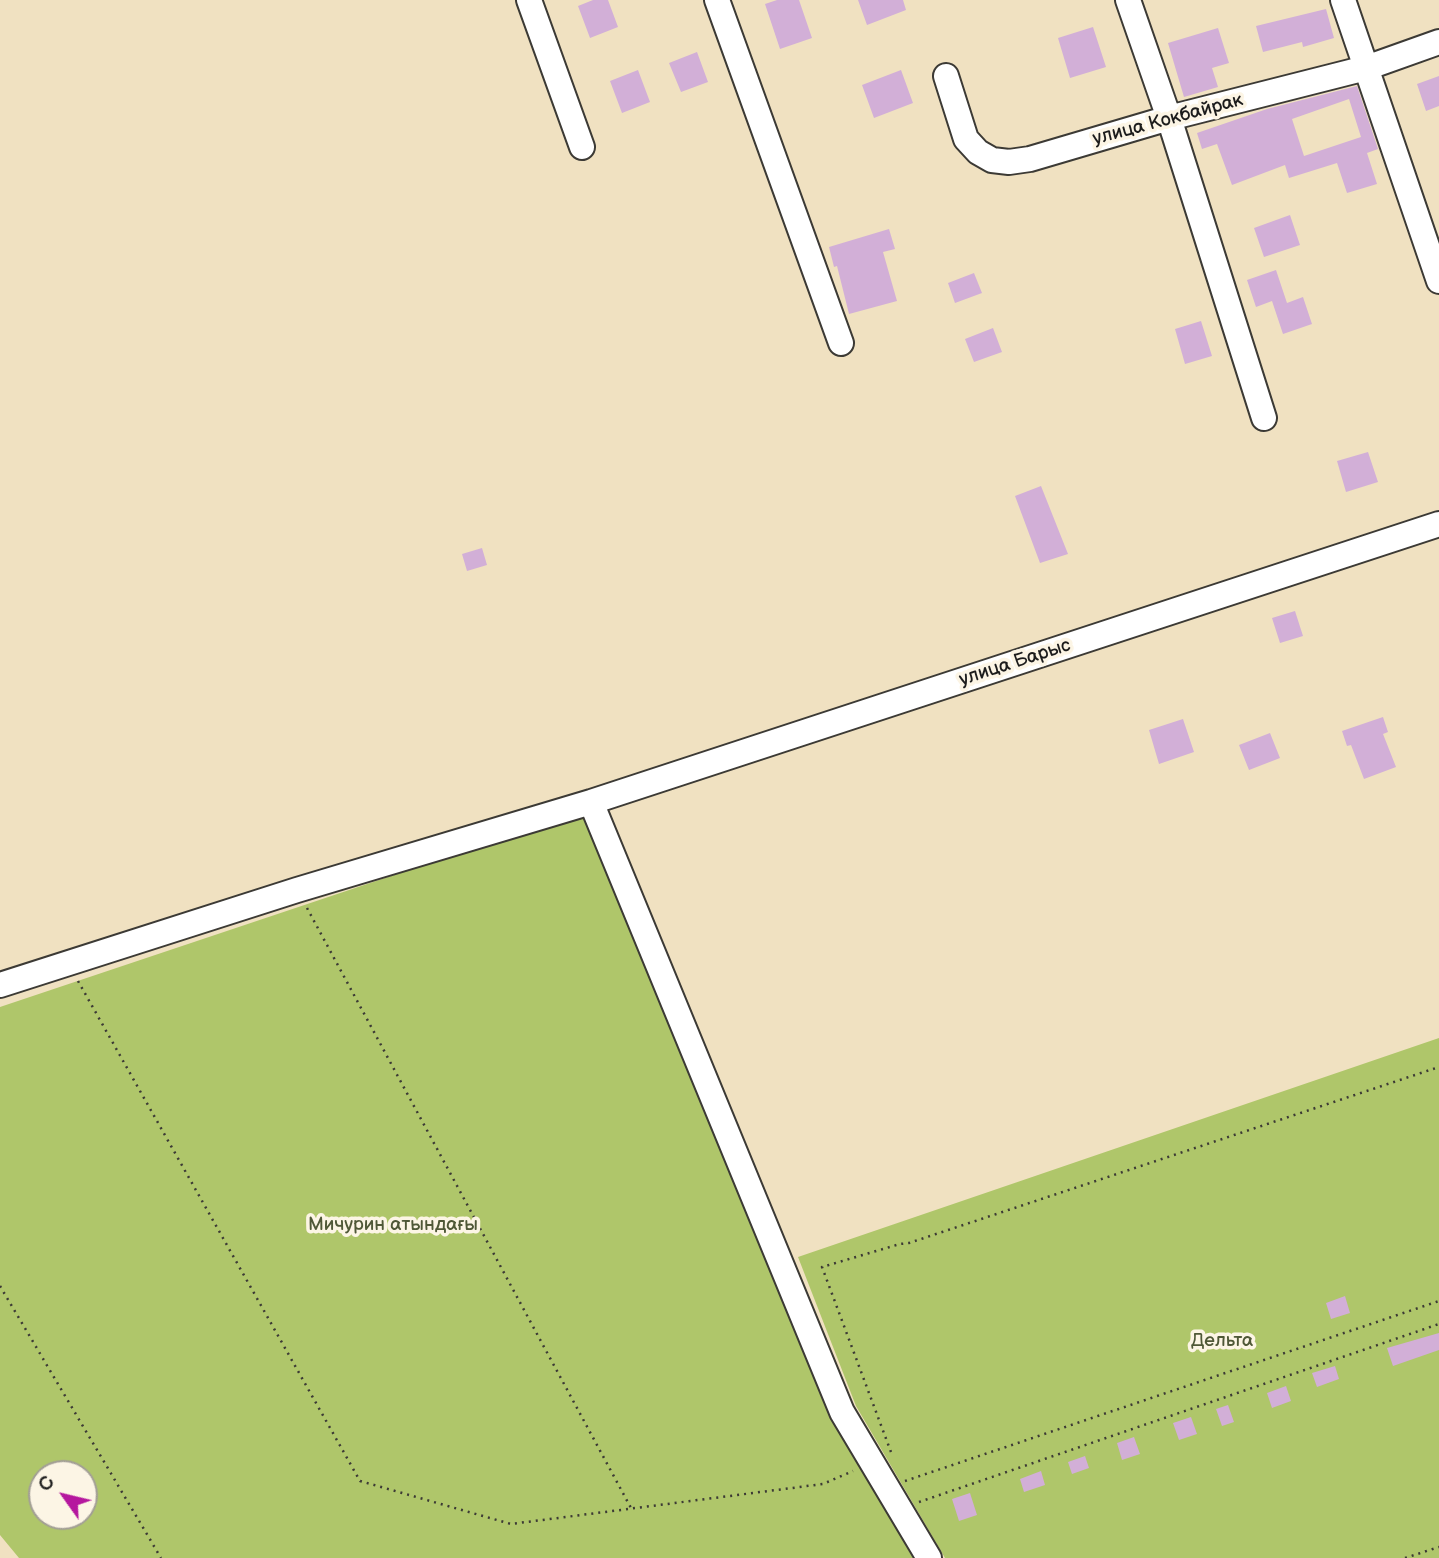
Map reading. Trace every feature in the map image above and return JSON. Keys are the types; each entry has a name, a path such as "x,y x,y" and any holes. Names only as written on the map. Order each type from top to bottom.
{"street":[{"path":"528,0 582,147"},
{"path":"717,0 841,343"},
{"path":"1128,0 1170,118 1264,418"},
{"path":"1343,0 1439,281"},
{"name":"улица Кокбайрак","path":"946,76 966,139 978,152 992,160 1009,162 1030,159 1170,118 1366,68 1439,42"},
{"name":"улица Барыс","path":"0,985 297,890 591,802 1439,524"},
{"path":"591,802 842,1412 882,1459 887,1487 929,1558"}],"path":[{"path":"297,890 632,1509"},
{"path":"68,963 360,1481 511,1524 823,1484 882,1459 822,1267 909,1243 1439,1068"},
{"path":"0,1286 161,1558"},
{"path":"887,1487 1439,1301"},
{"path":"899,1509 1439,1324"},
{"path":"1405,1558 1439,1547"}],"green space":[{"name":"Мичурин атындағы","path":"582,812 832,1416 913,1558 19,1558 0,1535 0,1007"},
{"name":"Дельта","path":"1439,1038 1439,1558 945,1558 856,1406 798,1257"}],"building":[{"path":"593,0 608,0 618,27 590,38 578,6"},
{"path":"777,0 799,0 812,38 780,49 765,4"},
{"path":"858,0 903,0 906,10 867,25"},
{"path":"1326,9 1334,38 1303,47 1302,42 1263,52 1256,26"},
{"path":"1093,27 1106,67 1070,78 1058,38"},
{"path":"1218,28 1229,63 1212,68 1218,87 1184,97 1168,43"},
{"path":"697,52 708,82 681,92 669,63"},
{"path":"638,70 650,102 622,113 610,81"},
{"path":"901,70 913,103 874,118 862,85"},
{"path":"1439,76 1439,106 1426,111 1417,84"},
{"path":"1357,86 1378,149 1367,153 1377,184 1347,193 1337,163 1289,178 1285,165 1232,185 1217,144 1202,149 1197,133 1267,109","holes":["1349,99 1361,137 1304,156 1292,119"]},
{"path":"1290,215 1300,245 1264,257 1254,228"},
{"path":"889,229 895,249 883,252 897,301 849,314 837,266 834,267 829,247"},
{"path":"1276,270 1287,303 1303,297 1312,324 1283,334 1272,301 1256,307 1247,280"},
{"path":"974,273 982,293 955,303 948,283"},
{"path":"1201,321 1212,356 1185,364 1175,329"},
{"path":"993,328 1002,352 974,362 965,339"},
{"path":"1368,452 1378,482 1346,492 1337,461"},
{"path":"1041,486 1068,554 1040,563 1015,496"},
{"path":"482,548 487,565 467,571 462,554"},
{"path":"1295,611 1303,636 1280,643 1272,618"},
{"path":"1383,717 1388,732 1383,734 1396,767 1364,779 1351,745 1347,746 1342,731"},
{"path":"1183,719 1194,752 1159,764 1149,730"},
{"path":"1270,733 1280,758 1249,770 1239,745"},
{"path":"1345,1296 1350,1313 1331,1319 1326,1303"},
{"path":"1439,1333 1439,1350 1393,1366 1387,1348"},
{"path":"1335,1366 1339,1379 1317,1387 1312,1373"},
{"path":"1286,1386 1291,1401 1272,1408 1267,1393"},
{"path":"1228,1405 1234,1422 1222,1426 1216,1409"},
{"path":"1191,1417 1197,1434 1179,1440 1173,1423"},
{"path":"1134,1437 1140,1454 1122,1460 1117,1443"},
{"path":"1085,1456 1089,1468 1072,1474 1068,1462"},
{"path":"1041,1471 1045,1485 1024,1492 1020,1479"},
{"path":"970,1493 977,1515 959,1521 952,1499"}]}
